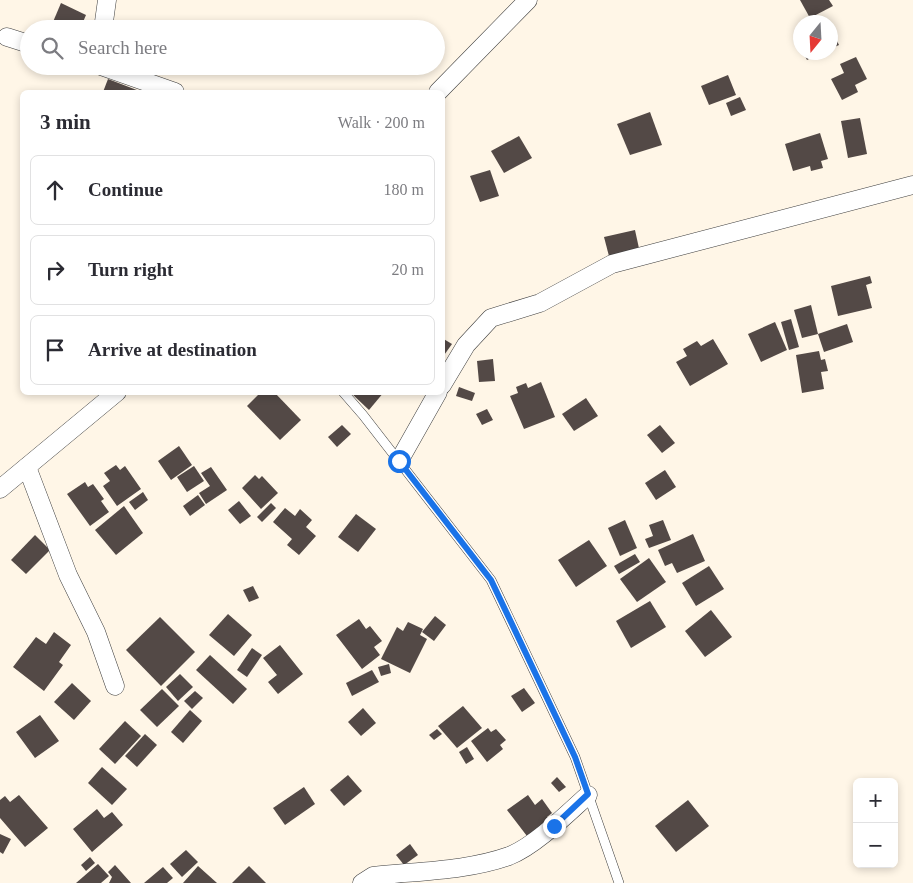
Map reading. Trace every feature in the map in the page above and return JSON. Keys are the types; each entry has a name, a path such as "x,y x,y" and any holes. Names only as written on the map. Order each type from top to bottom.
{"street":[{"path":"104,20 107,0"},
{"path":"440,90 528,0"},
{"path":"7,37 20,41"},
{"path":"127,75 169,90"},
{"path":"445,380 466,345 491,318 540,303 612,264 913,185"},
{"path":"0,489 113,395"},
{"path":"399,461 436,395"},
{"path":"27,467 68,575 96,632 115,686"},
{"path":"362,883 373,876 470,866 511,855 554,826 588,794"}],"lane":[{"path":"345,395 491,580 575,757 619,883"}],"building":[{"path":"800,0 829,0 833,6 816,15 808,15"},
{"path":"61,3 86,15 84,20 54,20"},
{"path":"856,57 867,79 855,85 858,92 842,100 831,79 844,73 840,64"},
{"path":"728,75 736,95 709,105 701,86"},
{"path":"108,79 137,90 104,90"},
{"path":"740,97 746,110 731,116 726,103"},
{"path":"650,112 662,145 630,155 617,124"},
{"path":"860,118 867,154 848,158 841,121"},
{"path":"820,133 828,159 821,161 823,168 811,171 810,166 793,171 785,144"},
{"path":"519,136 532,158 504,173 491,151"},
{"path":"490,170 499,196 480,202 470,176"},
{"path":"635,230 640,253 610,260 604,237"},
{"path":"870,276 872,283 866,285 872,308 838,316 831,286"},
{"path":"811,305 818,334 802,338 794,310"},
{"path":"791,319 799,347 789,350 781,322"},
{"path":"775,322 787,350 761,362 748,334"},
{"path":"847,324 853,342 824,352 818,334"},
{"path":"713,339 728,364 690,386 676,362 687,356 683,349 697,341 701,346"},
{"path":"445,340 452,344 445,354"},
{"path":"819,351 821,360 825,359 828,371 821,372 824,389 802,393 796,355"},
{"path":"493,359 495,381 479,382 477,361"},
{"path":"541,382 555,417 524,429 510,396 518,393 516,387 526,383 528,388"},
{"path":"459,387 475,393 472,401 456,396"},
{"path":"258,395 277,395 301,420 280,440 247,406"},
{"path":"353,395 382,395 369,410"},
{"path":"586,398 598,416 574,431 562,414"},
{"path":"487,409 493,420 482,425 476,414"},
{"path":"342,425 351,434 337,447 328,437"},
{"path":"660,425 675,443 662,453 647,435"},
{"path":"179,446 192,465 171,480 158,461"},
{"path":"116,465 120,470 125,466 141,489 117,506 103,486 110,481 104,473"},
{"path":"194,466 204,481 187,492 177,477"},
{"path":"211,467 227,490 206,504 199,493 210,486 201,473"},
{"path":"665,470 676,487 656,500 645,483"},
{"path":"255,475 259,479 262,476 278,493 261,509 242,488"},
{"path":"85,482 88,487 93,484 104,499 101,501 109,512 90,526 67,494"},
{"path":"143,492 148,500 135,510 129,502"},
{"path":"198,495 205,505 190,516 183,506"},
{"path":"239,501 251,516 240,524 228,510"},
{"path":"271,503 276,508 262,522 257,517"},
{"path":"124,506 143,533 116,555 95,530"},
{"path":"285,508 295,516 300,509 312,520 306,527 316,536 299,555 287,545 292,539 273,522"},
{"path":"356,514 376,529 358,552 338,537"},
{"path":"625,520 637,548 620,556 608,528"},
{"path":"663,520 671,540 649,548 645,539 653,536 649,525"},
{"path":"693,534 705,561 677,573 672,563 665,566 658,550"},
{"path":"35,535 50,550 26,574 11,560"},
{"path":"589,540 607,566 576,587 558,560"},
{"path":"635,554 640,562 619,574 614,566"},
{"path":"649,558 666,582 637,602 620,579"},
{"path":"709,566 724,589 696,606 682,583"},
{"path":"253,586 259,598 249,602 243,590"},
{"path":"650,601 666,627 631,648 616,621"},
{"path":"711,610 732,637 705,657 685,631"},
{"path":"228,614 252,635 234,656 209,635"},
{"path":"435,616 446,625 434,641 422,632"},
{"path":"160,617 195,652 161,686 126,650"},
{"path":"359,619 366,629 370,626 382,641 374,647 380,655 362,669 336,635"},
{"path":"408,622 423,629 420,635 427,639 410,673 381,659 397,627 403,631"},
{"path":"54,632 71,645 59,662 63,665 44,691 13,667 36,637 46,644"},
{"path":"280,645 303,674 278,694 268,682 277,675 263,658"},
{"path":"252,648 262,655 247,677 237,670"},
{"path":"210,655 247,689 233,704 196,670"},
{"path":"389,664 391,673 381,676 378,667"},
{"path":"372,670 379,682 352,696 346,683"},
{"path":"180,674 193,687 178,701 166,687"},
{"path":"72,683 91,701 74,720 54,702"},
{"path":"524,688 535,703 522,712 511,696"},
{"path":"162,689 179,706 157,727 140,710"},
{"path":"195,691 203,698 192,709 184,701"},
{"path":"463,706 482,728 457,748 438,726"},
{"path":"363,708 376,723 361,736 348,722"},
{"path":"190,710 202,721 183,743 171,732"},
{"path":"40,715 59,741 35,758 16,732"},
{"path":"125,721 141,736 115,764 99,749"},
{"path":"488,728 491,732 496,729 506,740 500,745 503,749 487,762 471,741"},
{"path":"437,729 442,734 434,740 429,735"},
{"path":"145,734 157,745 137,767 125,756"},
{"path":"467,747 474,759 466,764 459,752"},
{"path":"102,767 127,789 112,805 88,783"},
{"path":"348,775 362,791 344,806 330,790"},
{"path":"557,777 566,787 559,792 551,783"},
{"path":"304,787 315,804 285,825 273,808"},
{"path":"19,795 48,828 25,847 0,818 0,800 5,796 10,802"},
{"path":"528,795 535,805 542,799 552,813 547,817 552,824 530,840 507,810"},
{"path":"688,800 709,826 676,852 655,826"},
{"path":"97,809 104,818 112,812 123,825 92,852 73,829"},
{"path":"0,834 11,839 3,854 0,852"},
{"path":"410,844 418,855 404,865 396,855"},
{"path":"186,850 198,862 182,877 170,864"},
{"path":"90,857 95,863 86,871 81,865"},
{"path":"98,864 109,876 101,883 76,883"},
{"path":"115,865 131,883 109,883 112,877 108,872"},
{"path":"198,866 217,883 183,883"},
{"path":"249,866 266,883 232,883"},
{"path":"163,867 173,878 167,883 144,883"}],"route":[{"path":"399,461 491,580 575,757 588,794 554,826"}]}
